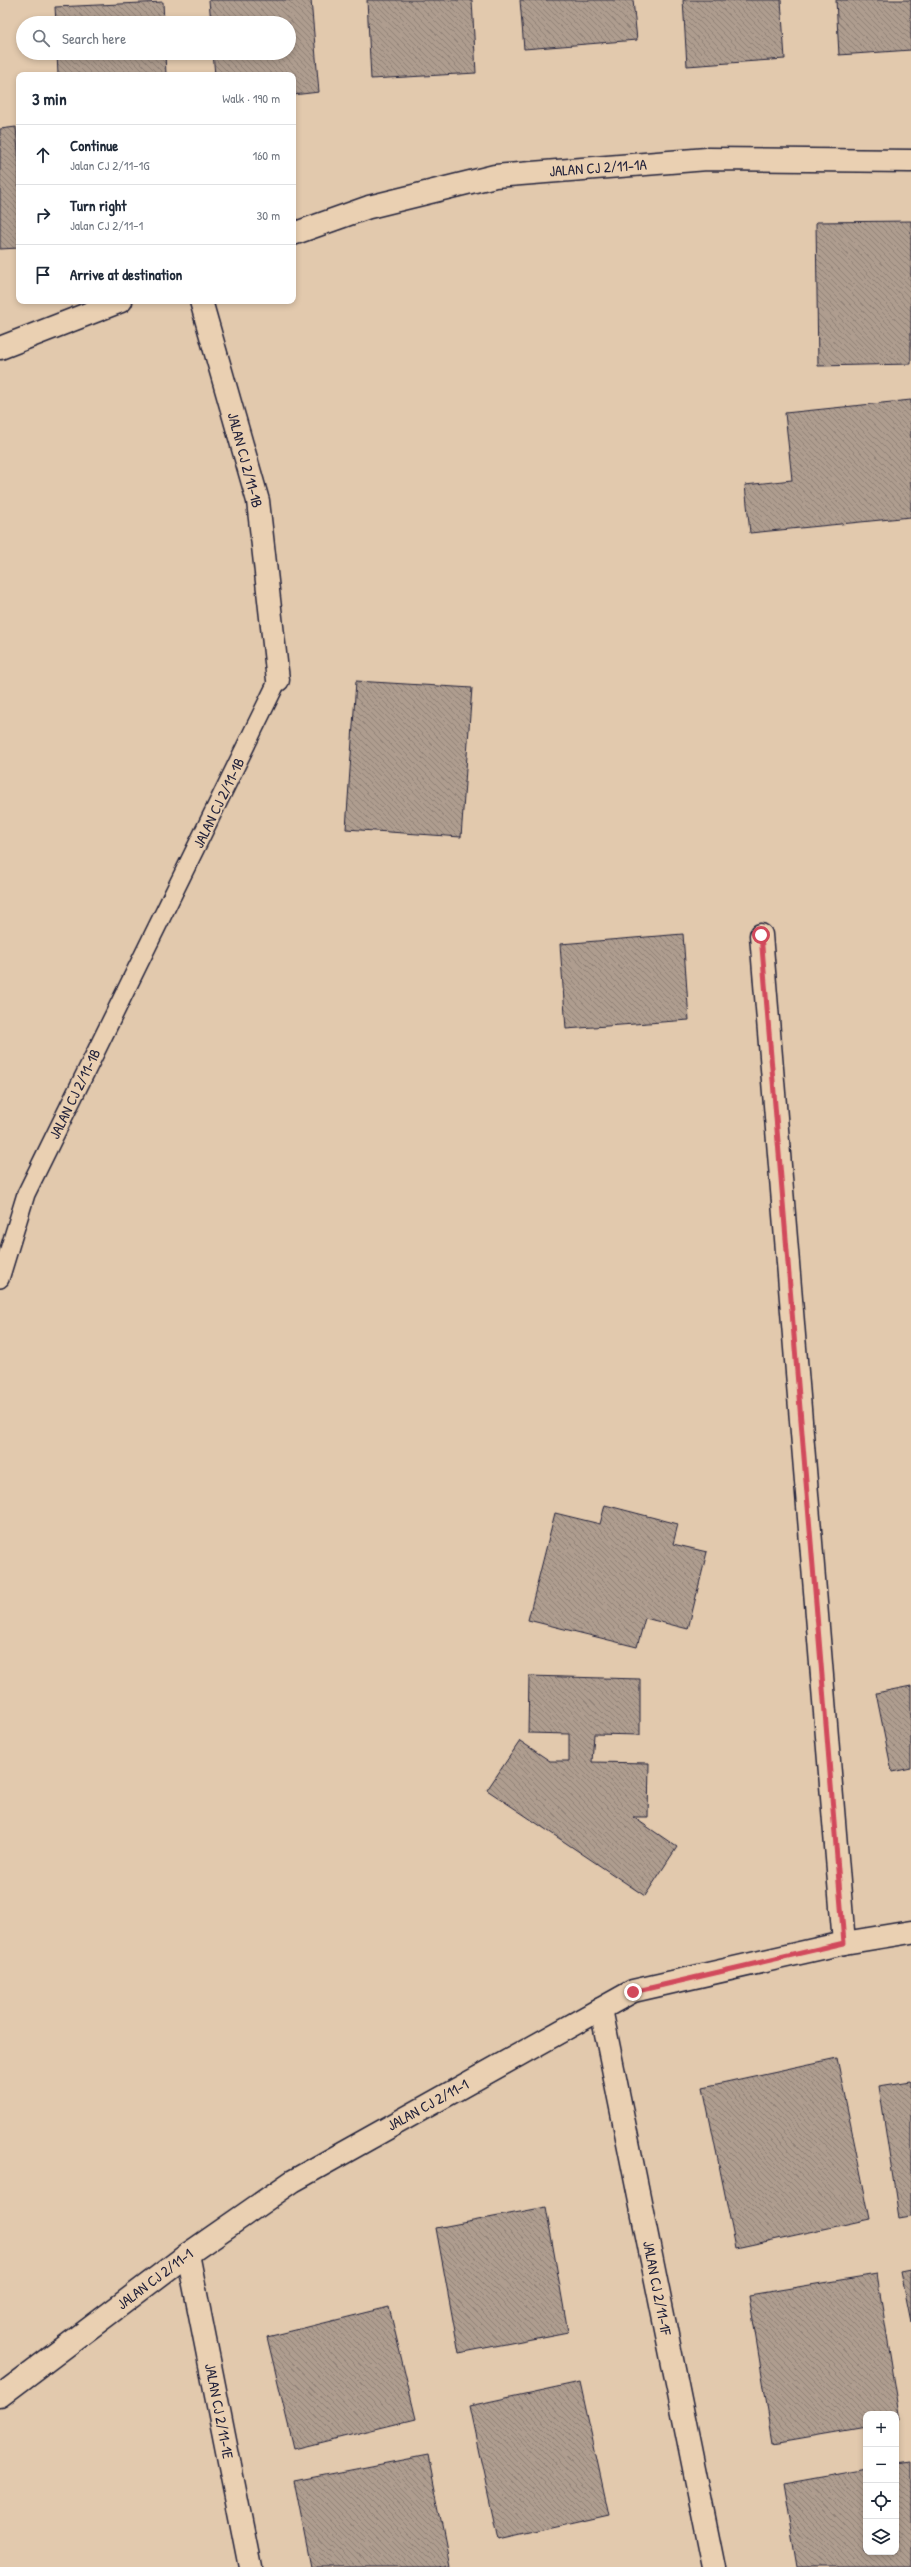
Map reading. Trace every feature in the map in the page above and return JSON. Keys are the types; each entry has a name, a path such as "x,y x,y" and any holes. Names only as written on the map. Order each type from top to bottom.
{"street":[{"name":"JALAN CJ 2/11-1A","path":"296,233 369,207 495,176 707,160 911,161"},
{"path":"0,348 113,304"},
{"name":"JALAN CJ 2/11-1B","path":"202,304 258,501 278,680"},
{"path":"761,935 844,1943"},
{"name":"JALAN CJ 2/11-1","path":"0,2396 188,2254 293,2180 633,1992 844,1943 911,1932"},
{"name":"JALAN CJ 2/11-1F","path":"601,2009 714,2567"},
{"name":"JALAN CJ 2/11-1E","path":"188,2254 250,2567"}],"lane":[{"name":"JALAN CJ 2/11-1B","path":"0,1279 26,1194 278,680"}],"building":[{"path":"209,0 311,0 319,92 296,95 296,72 215,72 214,60 296,60 296,16 210,16"},
{"path":"367,0 472,0 476,73 371,79"},
{"path":"520,0 633,0 637,40 524,49"},
{"path":"683,0 781,0 785,59 687,66"},
{"path":"836,0 911,0 911,50 839,55"},
{"path":"163,2 164,16 56,16 55,7"},
{"path":"57,60 165,60 166,72 58,72"},
{"path":"16,127 16,248 0,249 0,129"},
{"path":"911,221 911,364 818,366 816,222"},
{"path":"911,400 911,517 750,533 745,485 792,480 785,413"},
{"path":"356,681 472,688 461,837 346,829"},
{"path":"683,934 689,1020 566,1029 560,944"},
{"path":"605,1505 678,1524 673,1544 707,1552 688,1629 645,1618 637,1647 528,1620 555,1513 600,1524"},
{"path":"529,1676 640,1679 640,1735 594,1734 592,1762 649,1763 648,1817 633,1817 677,1847 645,1896 487,1790 520,1741 550,1761 569,1761 569,1734 528,1733"},
{"path":"911,1686 911,1768 892,1772 876,1693"},
{"path":"837,2058 870,2219 736,2248 703,2087"},
{"path":"911,2081 911,2216 899,2218 879,2086"},
{"path":"546,2207 568,2332 459,2353 436,2228"},
{"path":"911,2270 911,2322 901,2272"},
{"path":"877,2274 901,2421 899,2421 899,2411 863,2411 863,2428 773,2443 749,2295"},
{"path":"389,2307 416,2419 294,2449 267,2337"},
{"path":"580,2382 609,2515 498,2540 469,2406"},
{"path":"428,2455 450,2565 438,2567 311,2567 294,2481"},
{"path":"911,2461 911,2567 797,2567 783,2484 863,2470 863,2555 899,2555 899,2463"}],"route":[{"path":"633,1992 844,1943 761,935"}]}
